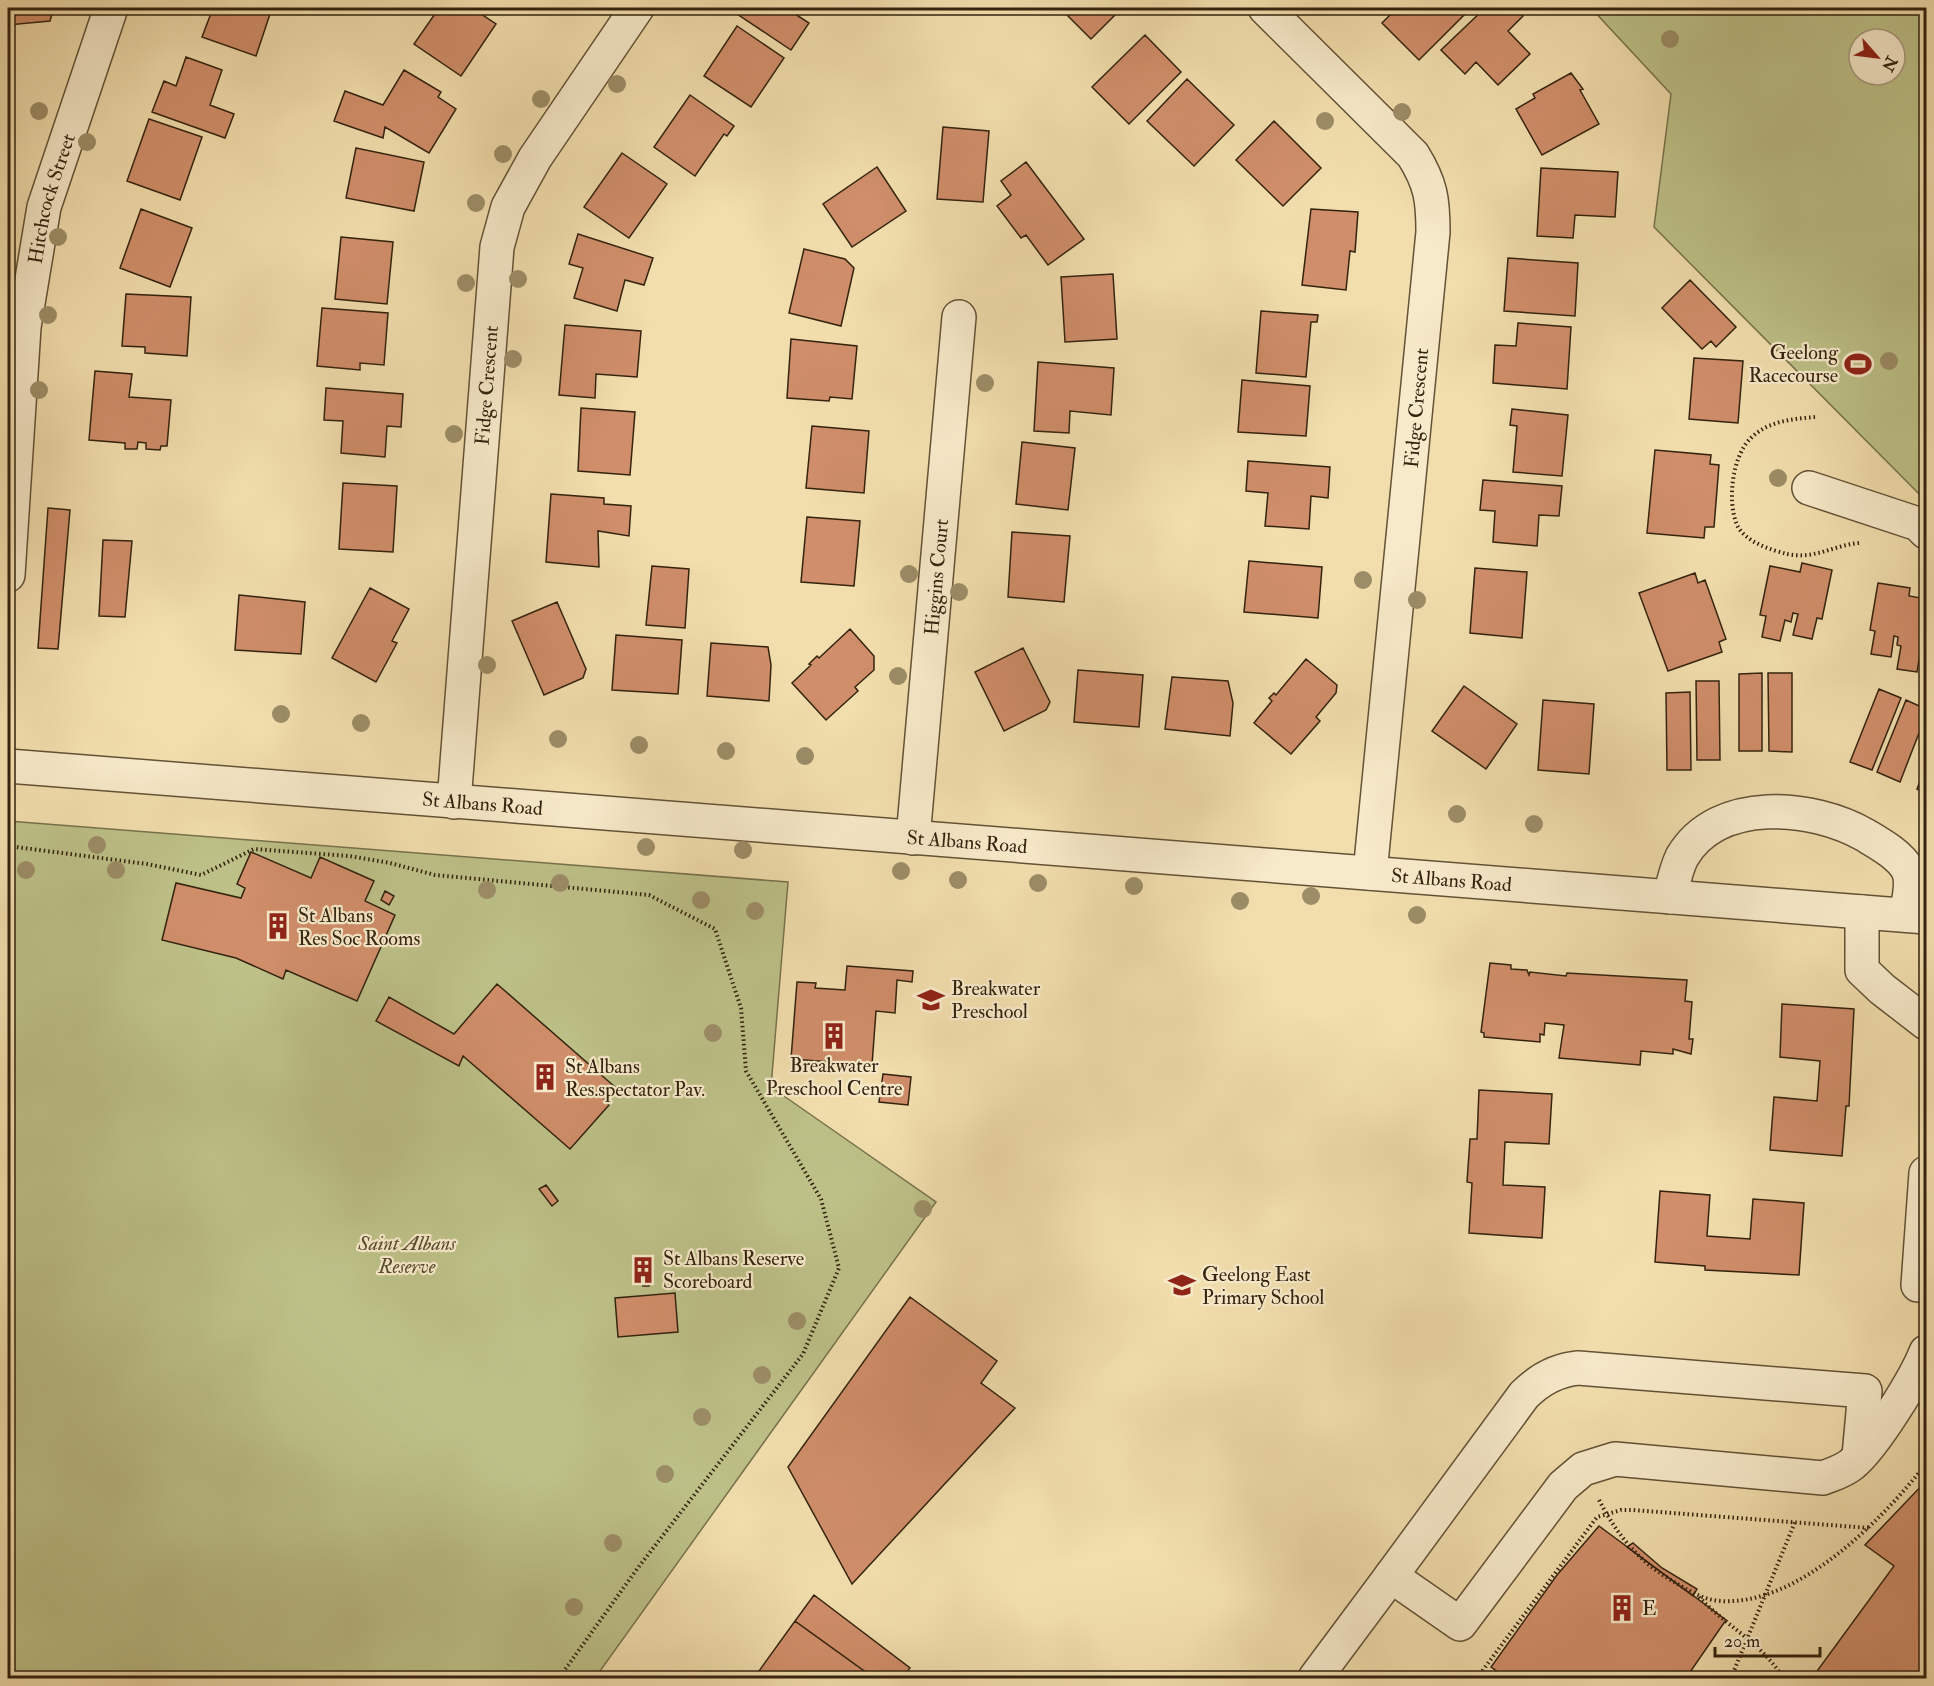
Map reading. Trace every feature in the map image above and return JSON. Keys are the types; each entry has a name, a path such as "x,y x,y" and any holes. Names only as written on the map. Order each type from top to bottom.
{"street":[{"name":"Hitchcock Street","path":"8,575 16,325 44,207 111,8"},
{"name":"Fidge Crescent","path":"454,802 497,247 508,207 536,158 637,8"},
{"name":"Fidge Crescent","path":"1264,8 1413,155 1425,174 1433,196 1433,232 1370,873"},
{"name":"Higgins Court","path":"913,838 959,317"},
{"path":"1809,488 1918,524 1926,532"},
{"name":"St Albans Road","path":"8,766 1916,916"},
{"path":"1670,897 1683,856 1705,834 1737,817 1762,812 1789,812 1824,817 1844,824 1895,856 1905,865 1910,876 1916,916"},
{"path":"1862,912 1862,969 1882,989 1926,1023"},
{"path":"1926,1173 1918,1286 1926,1286"},
{"path":"1391,1576 1460,1624 1563,1486 1583,1469 1600,1462 1624,1459 1823,1478 1845,1469 1859,1457 1903,1396 1926,1352"},
{"path":"1315,1678 1524,1395 1540,1381 1562,1371 1578,1368 1865,1390 1859,1457"}],"path":[{"path":"8,846 147,864 201,875 254,849 350,856 390,863 435,875 649,895 715,929 741,1008 747,1071 821,1200 838,1268 802,1354 637,1569 559,1678"},
{"path":"1583,1469 1616,1532 1652,1567 1696,1594 1720,1601 1750,1598 1766,1593 1822,1566 1869,1528 1926,1464"},
{"path":"1477,1678 1597,1517 1633,1510 1869,1528"},
{"path":"1731,1678 1795,1522"},
{"path":"1696,1594 1711,1610 1747,1637 1765,1654 1783,1678"}],"green space":[{"name":"Geelong Racecourse","path":"1591,8 1926,8 1926,501 1654,227 1671,94"},
{"name":"Saint Albans Reserve","path":"8,821 788,882 771,1087 936,1202 595,1678 8,1678"}],"building":[{"path":"8,8 51,8 52,14 50,21 8,25"},
{"path":"213,8 272,8 256,56 202,37"},
{"path":"439,8 472,8 496,24 461,76 414,44"},
{"path":"728,8 795,8 792,12 809,23 791,50"},
{"path":"1060,8 1116,8 1119,11 1091,39"},
{"path":"1397,8 1466,8 1469,10 1419,60 1382,23"},
{"path":"1485,8 1514,8 1523,16 1508,31 1530,54 1498,85 1476,62 1465,74 1441,50"},
{"path":"737,26 784,58 751,107 704,76"},
{"path":"1145,35 1181,72 1129,124 1092,87"},
{"path":"186,57 222,70 210,105 234,114 225,138 152,112 164,81 176,86"},
{"path":"404,70 441,92 438,97 456,109 429,153 385,127 383,138 334,121 345,91 383,105"},
{"path":"1571,73 1583,89 1580,90 1599,124 1542,155 1516,109 1535,98 1533,94"},
{"path":"1187,79 1234,125 1194,166 1147,121"},
{"path":"690,95 734,126 727,136 724,134 695,176 654,147"},
{"path":"149,119 202,137 180,200 127,181"},
{"path":"1274,121 1321,168 1283,206 1236,160"},
{"path":"943,127 989,131 983,202 937,199"},
{"path":"356,148 424,162 414,211 346,198"},
{"path":"622,153 667,184 629,238 584,207"},
{"path":"1026,162 1084,239 1048,265 1026,235 1021,238 997,206 1011,195 1001,181"},
{"path":"877,167 906,211 852,247 823,204"},
{"path":"1541,168 1618,172 1615,217 1575,215 1573,238 1537,236"},
{"path":"141,209 192,228 170,287 120,268"},
{"path":"1311,209 1358,212 1355,252 1350,251 1346,290 1302,285"},
{"path":"578,234 653,258 644,285 625,280 617,311 574,298 583,268 569,264"},
{"path":"341,237 393,242 387,304 335,299"},
{"path":"804,249 845,259 854,268 841,326 789,313"},
{"path":"1508,258 1578,263 1575,316 1504,311"},
{"path":"1113,274 1117,339 1065,342 1061,277"},
{"path":"1690,280 1736,327 1716,347 1711,341 1702,349 1662,308"},
{"path":"126,294 191,297 187,356 145,353 145,347 122,346"},
{"path":"322,308 388,313 384,365 360,363 360,370 317,366"},
{"path":"1261,311 1318,315 1317,322 1311,322 1306,377 1256,373"},
{"path":"1518,323 1571,327 1567,389 1493,383 1495,345 1516,346"},
{"path":"565,325 641,331 637,377 596,374 595,398 559,395"},
{"path":"791,339 857,346 852,399 830,397 829,401 787,398"},
{"path":"1694,358 1743,361 1738,423 1689,419"},
{"path":"1038,362 1114,368 1111,415 1070,411 1069,433 1034,431"},
{"path":"95,371 132,374 129,397 171,400 167,446 161,446 160,450 146,449 146,443 138,442 137,449 125,449 125,443 89,440"},
{"path":"1242,380 1310,386 1306,436 1238,432"},
{"path":"326,388 403,394 401,427 387,426 385,457 341,453 343,421 324,420"},
{"path":"581,408 635,412 630,475 578,471"},
{"path":"1512,409 1568,415 1562,476 1513,472 1517,426 1510,425"},
{"path":"812,426 869,431 864,493 806,488"},
{"path":"1022,442 1075,448 1068,510 1016,504"},
{"path":"1655,450 1711,455 1710,464 1719,465 1714,527 1705,527 1704,538 1647,533"},
{"path":"1248,461 1330,467 1328,498 1311,496 1309,529 1265,526 1268,493 1246,491"},
{"path":"1483,480 1562,486 1559,516 1539,515 1537,546 1493,542 1495,511 1480,510"},
{"path":"343,483 397,486 393,552 339,549"},
{"path":"551,494 604,498 604,504 631,506 629,536 598,531 599,567 546,562"},
{"path":"48,508 70,510 58,649 38,648"},
{"path":"807,517 860,521 854,586 801,582"},
{"path":"1012,532 1070,536 1064,602 1008,597"},
{"path":"103,540 132,541 125,617 99,616"},
{"path":"1249,561 1322,567 1318,618 1244,612"},
{"path":"1802,563 1832,570 1822,619 1817,618 1812,639 1793,635 1798,614 1793,613 1791,622 1785,620 1780,641 1762,637 1766,616 1760,615 1770,566 1800,572"},
{"path":"652,566 689,569 685,628 646,625"},
{"path":"1475,568 1527,572 1522,638 1470,633"},
{"path":"1695,573 1698,583 1705,580 1726,639 1719,642 1722,652 1668,671 1639,593"},
{"path":"1878,583 1910,588 1909,596 1926,599 1926,649 1921,648 1917,672 1897,669 1901,646 1897,645 1898,637 1894,636 1891,657 1871,654 1875,631 1870,630"},
{"path":"370,588 409,609 392,641 397,643 376,682 332,658"},
{"path":"239,595 305,602 301,654 235,650"},
{"path":"557,602 586,669 583,678 544,695 512,621"},
{"path":"850,629 874,656 874,670 855,687 858,691 826,720 792,683 817,656 819,658"},
{"path":"616,635 682,640 678,694 612,690"},
{"path":"711,643 768,647 771,665 769,701 707,696"},
{"path":"1023,648 1050,702 1046,710 1004,731 975,672"},
{"path":"1306,659 1337,685 1336,693 1316,717 1320,721 1291,754 1254,723 1272,701 1269,698 1274,693 1276,695"},
{"path":"1078,670 1143,675 1139,727 1074,722"},
{"path":"1762,673 1762,751 1739,751 1739,674"},
{"path":"1768,673 1792,673 1792,752 1769,751"},
{"path":"1172,677 1228,681 1233,703 1230,736 1165,729"},
{"path":"1696,681 1719,681 1720,760 1697,760"},
{"path":"1464,686 1517,724 1486,769 1432,731"},
{"path":"1879,689 1901,698 1872,770 1850,762"},
{"path":"1690,692 1691,770 1667,770 1666,693"},
{"path":"1543,700 1594,704 1589,774 1538,770"},
{"path":"1906,700 1926,709 1926,715 1900,782 1877,772"},
{"path":"1926,765 1926,793 1917,789"},
{"name":"St Albans Res Soc Rooms","path":"251,852 311,878 320,857 374,881 365,901 395,915 357,1001 286,970 283,979 236,958 162,940 176,883 241,898 245,888 237,884"},
{"path":"385,891 394,896 389,905 381,900"},
{"path":"1490,963 1511,965 1511,969 1527,970 1529,975 1530,972 1566,976 1567,973 1687,980 1685,1001 1692,1002 1689,1039 1693,1039 1691,1054 1673,1049 1673,1054 1641,1051 1640,1065 1559,1058 1564,1025 1545,1023 1544,1035 1540,1034 1540,1042 1484,1037 1484,1033 1481,1032"},
{"name":"Breakwater Preschool Centre","path":"847,966 913,971 912,982 897,980 895,1013 876,1011 872,1065 791,1059 797,982 816,983 815,988 845,990"},
{"name":"St Albans Res.spectator Pav.","path":"497,984 615,1087 604,1100 609,1105 570,1149 463,1056 459,1066 376,1021 389,997 454,1034"},
{"path":"1782,1004 1854,1009 1849,1106 1846,1106 1842,1156 1770,1150 1774,1097 1817,1101 1820,1061 1780,1057"},
{"path":"883,1074 911,1077 908,1105 879,1102"},
{"path":"1479,1090 1552,1094 1549,1144 1505,1142 1503,1185 1545,1187 1542,1238 1469,1233 1472,1183 1467,1182 1470,1139 1477,1139"},
{"path":"546,1185 558,1201 552,1206 539,1189"},
{"path":"1660,1191 1710,1195 1707,1236 1750,1239 1753,1199 1804,1203 1799,1275 1705,1270 1705,1266 1655,1262"},
{"name":"St Albans Reserve Scoreboard","path":"649,1257 649,1286 643,1286 643,1281 637,1282 636,1258"},
{"path":"675,1293 678,1332 618,1337 615,1298"},
{"path":"910,1297 997,1361 981,1383 1015,1408 852,1584 788,1467"},
{"path":"1926,1481 1926,1678 1812,1678 1894,1566 1865,1545"},
{"name":"E","path":"1599,1526 1726,1620 1686,1678 1507,1678 1491,1667 1557,1575"},
{"path":"1633,1543 1662,1568 1697,1589 1693,1596 1627,1547"},
{"path":"814,1595 910,1668 902,1678 874,1678 795,1621"},
{"path":"795,1621 874,1678 769,1678 759,1671"}],"place":[{"name":"Geelong Racecourse","path":"1858,364"},
{"name":"St Albans Res Soc Rooms","path":"278,926"},
{"name":"Breakwater Preschool","path":"931,1000"},
{"name":"Breakwater Preschool Centre","path":"834,1036"},
{"name":"St Albans Res.spectator Pav.","path":"545,1077"},
{"name":"St Albans Reserve Scoreboard","path":"643,1270"},
{"name":"Geelong East Primary School","path":"1182,1285"},
{"name":"E","path":"1622,1608"}]}
